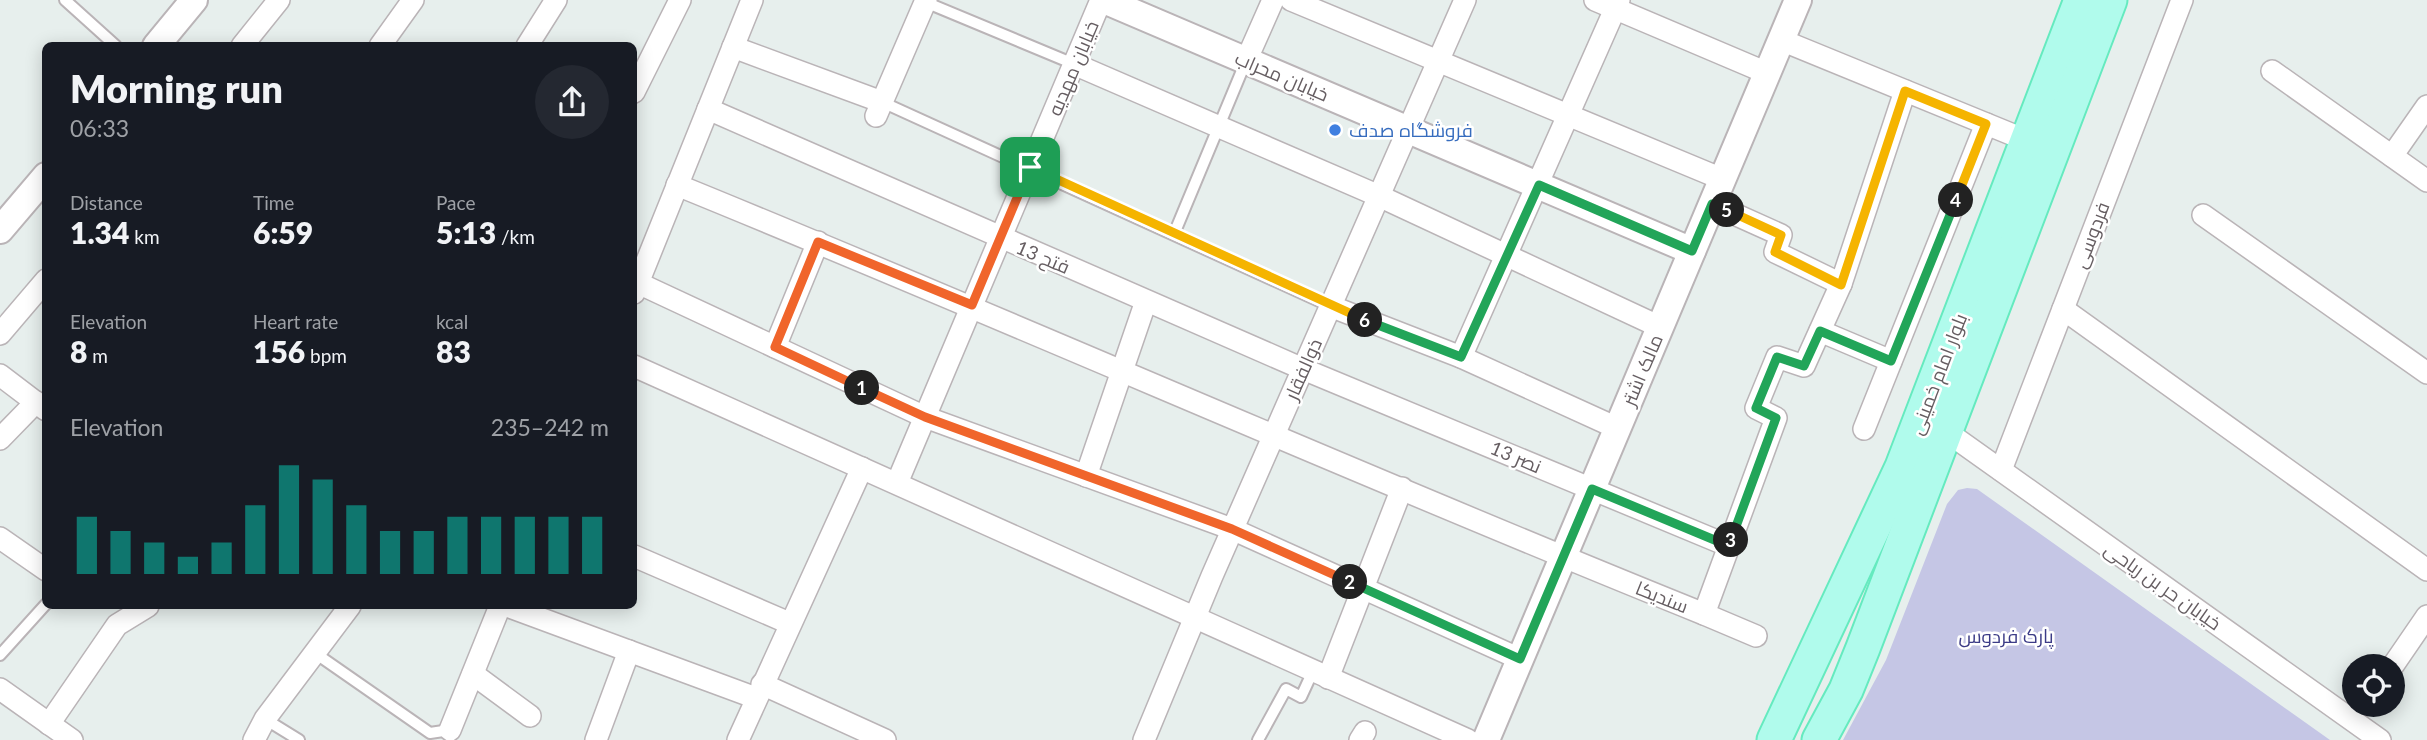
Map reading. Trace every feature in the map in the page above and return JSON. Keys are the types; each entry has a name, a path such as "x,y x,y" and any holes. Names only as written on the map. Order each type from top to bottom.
{"main road":[{"name":"بلوار امام خمینی","path":"1774,740 1902,467 2081,0"},
{"name":"بلوار امام خمینی","path":"1819,740 1846,690 1863,648 2110,0"},
{"path":"1825,628 1839,645 1854,649 1863,648"},
{"path":"1802,676 1827,675 1846,690"}],"street":[{"path":"245,42 279,0"},
{"path":"383,42 413,0"},
{"path":"530,42 556,0"},
{"path":"637,86 680,0"},
{"path":"637,285 752,0"},
{"name":"خیابان محراب","path":"1102,0 1692,251"},
{"name":"خیابان مهدیه","path":"897,483 1102,0"},
{"path":"1247,61 1273,0"},
{"path":"1292,0 1723,179"},
{"name":"ذوالفقار","path":"1144,740 1232,529 1465,0"},
{"name":"مالک اشتر","path":"1486,740 1798,0"},
{"name":"فردوسی","path":"2001,470 2182,0"},
{"path":"733,47 879,109 924,1"},
{"path":"159,42 187,3"},
{"path":"1461,357 1569,116 1610,3 1767,73"},
{"path":"1781,40 2028,141"},
{"path":"1074,64 1379,196 1660,327"},
{"path":"2272,71 2427,181"},
{"name":"سندیکا","path":"677,185 972,305 1563,557 1704,614 1776,418 1756,408 1777,357 1804,366 1841,285 1905,91"},
{"path":"2392,156 2427,106"},
{"name":"فتح 13","path":"708,109 1000,239 1303,369"},
{"path":"1864,429 1986,124"},
{"path":"4,217 42,180"},
{"path":"1712,204 1781,235 1775,252 1841,285"},
{"path":"2203,215 2427,373"},
{"path":"775,347 818,242"},
{"path":"637,288 775,347 925,417 1232,529 1520,659"},
{"path":"0,334 42,291"},
{"path":"1086,475 1146,301"},
{"path":"1330,306 1461,357 1617,428"},
{"path":"2063,309 2427,570"},
{"path":"1820,331 1891,361"},
{"path":"637,367 1468,740"},
{"name":"نصر 13","path":"1303,369 1729,546"},
{"path":"0,375 41,406 0,439"},
{"name":"خیابان حر بن ریاحی","path":"1947,432 2342,701"},
{"path":"738,740 789,623 862,468"},
{"path":"1321,674 1363,588 1402,488"},
{"path":"0,536 42,567"},
{"path":"637,557 789,623"},
{"path":"49,724 117,625 143,609"},
{"path":"254,740 265,719 349,609"},
{"path":"450,730 498,609"},
{"path":"515,609 629,651 759,691 885,740"},
{"path":"1704,614 1756,636"},
{"path":"2401,654 2427,616"},
{"path":"596,740 629,651"},
{"path":"472,674 530,716"},
{"path":"0,689 72,740"},
{"name":"خیابان حر بن ریاحی","path":"2362,717 2380,740"}],"lane":[{"path":"65,0 112,42"},
{"path":"924,1 1074,64"},
{"path":"1174,234 1247,61"},
{"path":"879,109 1030,167 1330,306"},
{"path":"0,654 42,608"},
{"path":"315,653 430,733 450,730"},
{"path":"1258,740 1286,689 1301,697 1321,674"},
{"path":"265,719 299,740"}],"green space":[{"name":"پارک فردوس","path":"1977,489 2330,740 1843,740 1886,660 1947,504 1958,490"}],"place":[{"name":"فروشگاه صدف","path":"1335,130"}],"route":[{"path":"1905,91 1986,124 1891,361 1820,331 1804,366 1777,357 1756,408 1776,418 1729,546 1592,489 1520,659 1232,529 925,417 775,347 818,242 972,305 1030,167 1330,306 1461,357 1539,185 1692,251 1712,204 1781,235 1775,252 1841,285 1905,91"}]}
